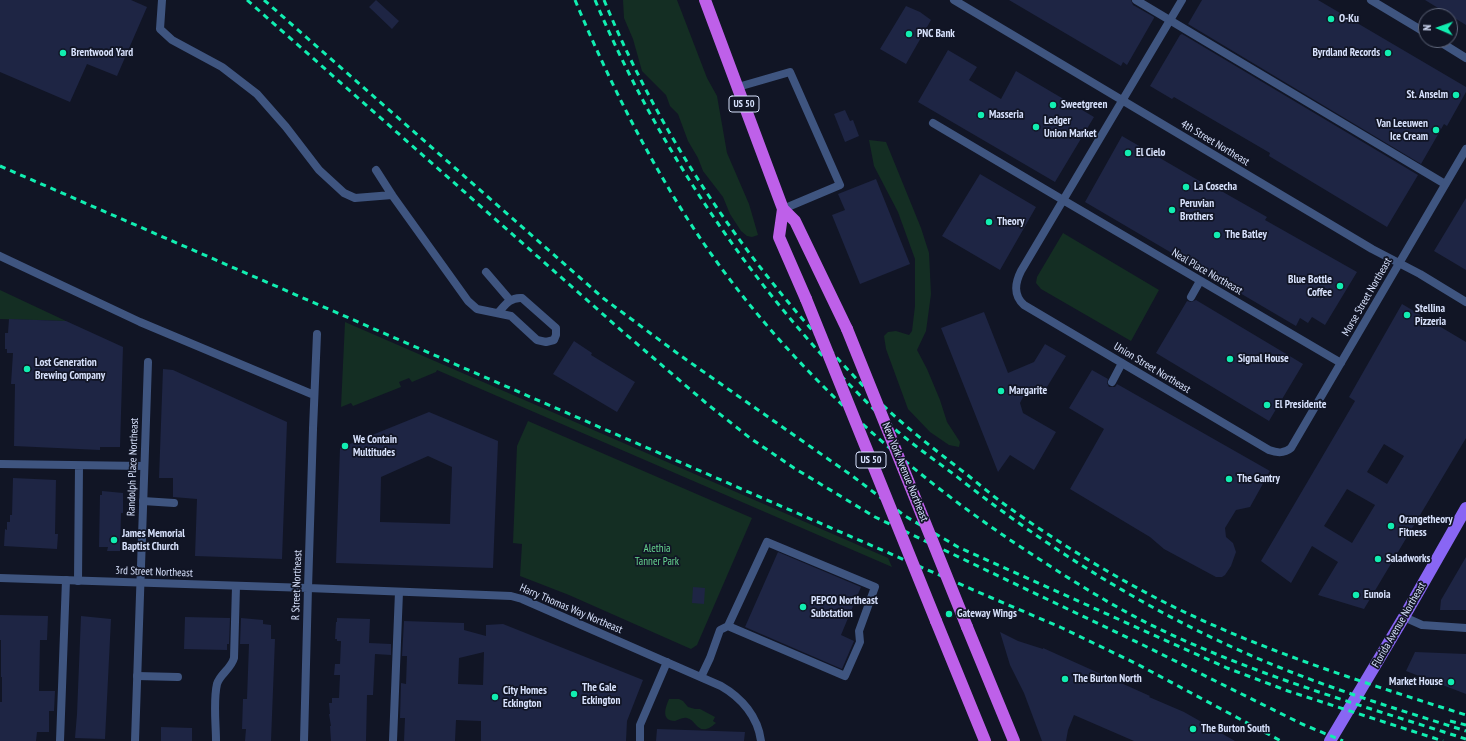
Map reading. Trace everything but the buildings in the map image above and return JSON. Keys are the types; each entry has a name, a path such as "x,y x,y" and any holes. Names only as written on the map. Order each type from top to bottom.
{"highway":[{"name":"New York Avenue Northeast","path":"705,0 783,209 795,221 847,329 1014,741"},
{"name":"New York Avenue Northeast","path":"783,209 779,237 806,299 985,741"}],"main road":[{"name":"Florida Avenue Northeast","path":"1330,741 1404,617 1466,508"}],"street":[{"path":"162,0 160,29 172,40 222,68 257,94 286,127 319,170 344,193 355,198 392,195"},
{"name":"4th Street Northeast","path":"954,0 1372,249 1466,302"},
{"path":"1136,0 1445,184"},
{"path":"1064,200 1182,0"},
{"path":"1371,0 1418,28"},
{"path":"1450,48 1466,58"},
{"path":"738,87 790,72 840,185 783,209"},
{"name":"Neal Place Northeast","path":"933,124 1341,363"},
{"name":"Morse Street Northeast","path":"1282,452 1289,450 1292,446 1466,149"},
{"path":"376,170 392,195 468,301 476,309 511,316 537,340 546,342 554,340 556,328 522,298 510,300 498,313"},
{"name":"Union Street Northeast","path":"1064,200 1021,271 1015,286 1016,294 1019,300 1024,305 1269,450 1276,453 1282,452"},
{"path":"0,256 140,322 314,395"},
{"path":"486,272 510,300"},
{"path":"1191,297 1200,281"},
{"name":"R Street Northeast","path":"304,741 317,334"},
{"name":"Randolph Place Northeast","path":"135,741 148,362"},
{"path":"1112,382 1122,363"},
{"path":"0,464 144,466"},
{"path":"78,580 80,466"},
{"path":"143,501 174,502"},
{"path":"700,677 710,658 720,630 728,626 768,542 876,587 859,631 860,642 845,676 728,626"},
{"name":"3rd Street Northeast","path":"0,578 308,588"},
{"path":"60,741 66,580"},
{"path":"216,741 216,693 220,678 230,667 234,658 236,586"},
{"name":"Harry Thomas Way Northeast","path":"308,588 511,596 522,599 721,686 739,699 752,716 757,726 761,741"},
{"path":"393,741 399,592"},
{"path":"1404,617 1422,625 1466,628"},
{"path":"640,741 640,725 667,662"},
{"path":"137,676 178,677"}],"green space":[{"path":"623,0 677,0 707,78 717,96 727,153 749,204 758,235 752,237 747,236 741,231 730,214 723,197 703,171 698,158 688,141 678,114 670,106 666,95 642,71 633,39 624,18"},
{"path":"869,140 886,142 921,228 929,253 931,294 926,331 917,350 940,400 947,422 960,442 959,447 949,445 930,432 908,409 886,349 884,336 888,332 896,331 909,335 912,331 915,306 915,259 898,212 874,166"},
{"path":"1063,233 1159,290 1131,341 1041,289 1036,283 1037,277"},
{"path":"0,290 66,321 0,319"},
{"path":"345,322 888,558 892,567 437,370 436,372 412,382 409,378 399,382 401,387 353,406 351,403 341,407"},
{"name":"Alethia Tanner Park","path":"528,421 752,518 697,645 691,649 569,595 520,576 522,544 513,543 517,446"},
{"path":"669,699 679,699 688,707 700,709 715,717 713,721 716,723 710,727 702,729 687,718 682,718 675,721 667,719 665,713"}],"railway":[{"path":"247,0 622,331 706,403 750,438 794,468 875,517 1143,645 1302,724 1343,741"},
{"path":"264,0 603,298 681,356 851,475 905,516 958,547 1227,668 1288,691 1443,741"},
{"path":"575,0 612,83 639,137 685,215 719,265 757,313 797,359 886,445 983,521 1033,555 1083,587 1152,625 1206,650 1279,678 1466,739"},
{"path":"595,0 621,57 650,114 682,169 718,223 755,275 795,325 838,372 899,433 1021,525 1089,570 1159,611 1261,660 1348,693 1466,731"},
{"path":"604,0 645,89 694,173 721,214 780,292 839,361 888,410 916,434 999,500 1031,523 1092,562 1133,586 1176,608 1247,639 1319,667 1466,715"},
{"path":"0,166 1060,627 1137,664 1281,741"},
{"path":"1450,721 1466,725"}],"place":[{"name":"O-Ku","path":"1331,19"},
{"name":"PNC Bank","path":"909,34"},
{"name":"Brentwood Yard","path":"63,53"},
{"name":"Byrdland Records","path":"1388,53"},
{"name":"St. Anselm","path":"1456,95"},
{"name":"Sweetgreen","path":"1053,105"},
{"name":"Masseria","path":"981,115"},
{"name":"Ledger Union Market","path":"1036,127"},
{"name":"Van Leeuwen Ice Cream","path":"1436,130"},
{"name":"El Cielo","path":"1128,153"},
{"name":"La Cosecha","path":"1186,187"},
{"name":"Peruvian Brothers","path":"1172,210"},
{"name":"Theory","path":"989,222"},
{"name":"The Batley","path":"1217,235"},
{"name":"Blue Bottle Coffee","path":"1340,286"},
{"name":"Stellina Pizzeria","path":"1407,315"},
{"name":"Signal House","path":"1230,359"},
{"name":"Lost Generation Brewing Company","path":"27,369"},
{"name":"Margarite","path":"1001,391"},
{"name":"El Presidente","path":"1267,405"},
{"name":"We Contain Multitudes","path":"345,446"},
{"name":"The Gantry","path":"1229,479"},
{"name":"Orangetheory Fitness","path":"1391,526"},
{"name":"James Memorial Baptist Church","path":"114,540"},
{"name":"Saladworks","path":"1378,559"},
{"name":"Eunoia","path":"1356,595"},
{"name":"PEPCO Northeast Substation","path":"803,607"},
{"name":"Gateway Wings","path":"949,614"},
{"name":"The Burton North","path":"1065,679"},
{"name":"Market House","path":"1451,682"},
{"name":"The Gale Eckington","path":"574,694"},
{"name":"City Homes Eckington","path":"495,697"},
{"name":"The Burton South","path":"1193,729"}]}
